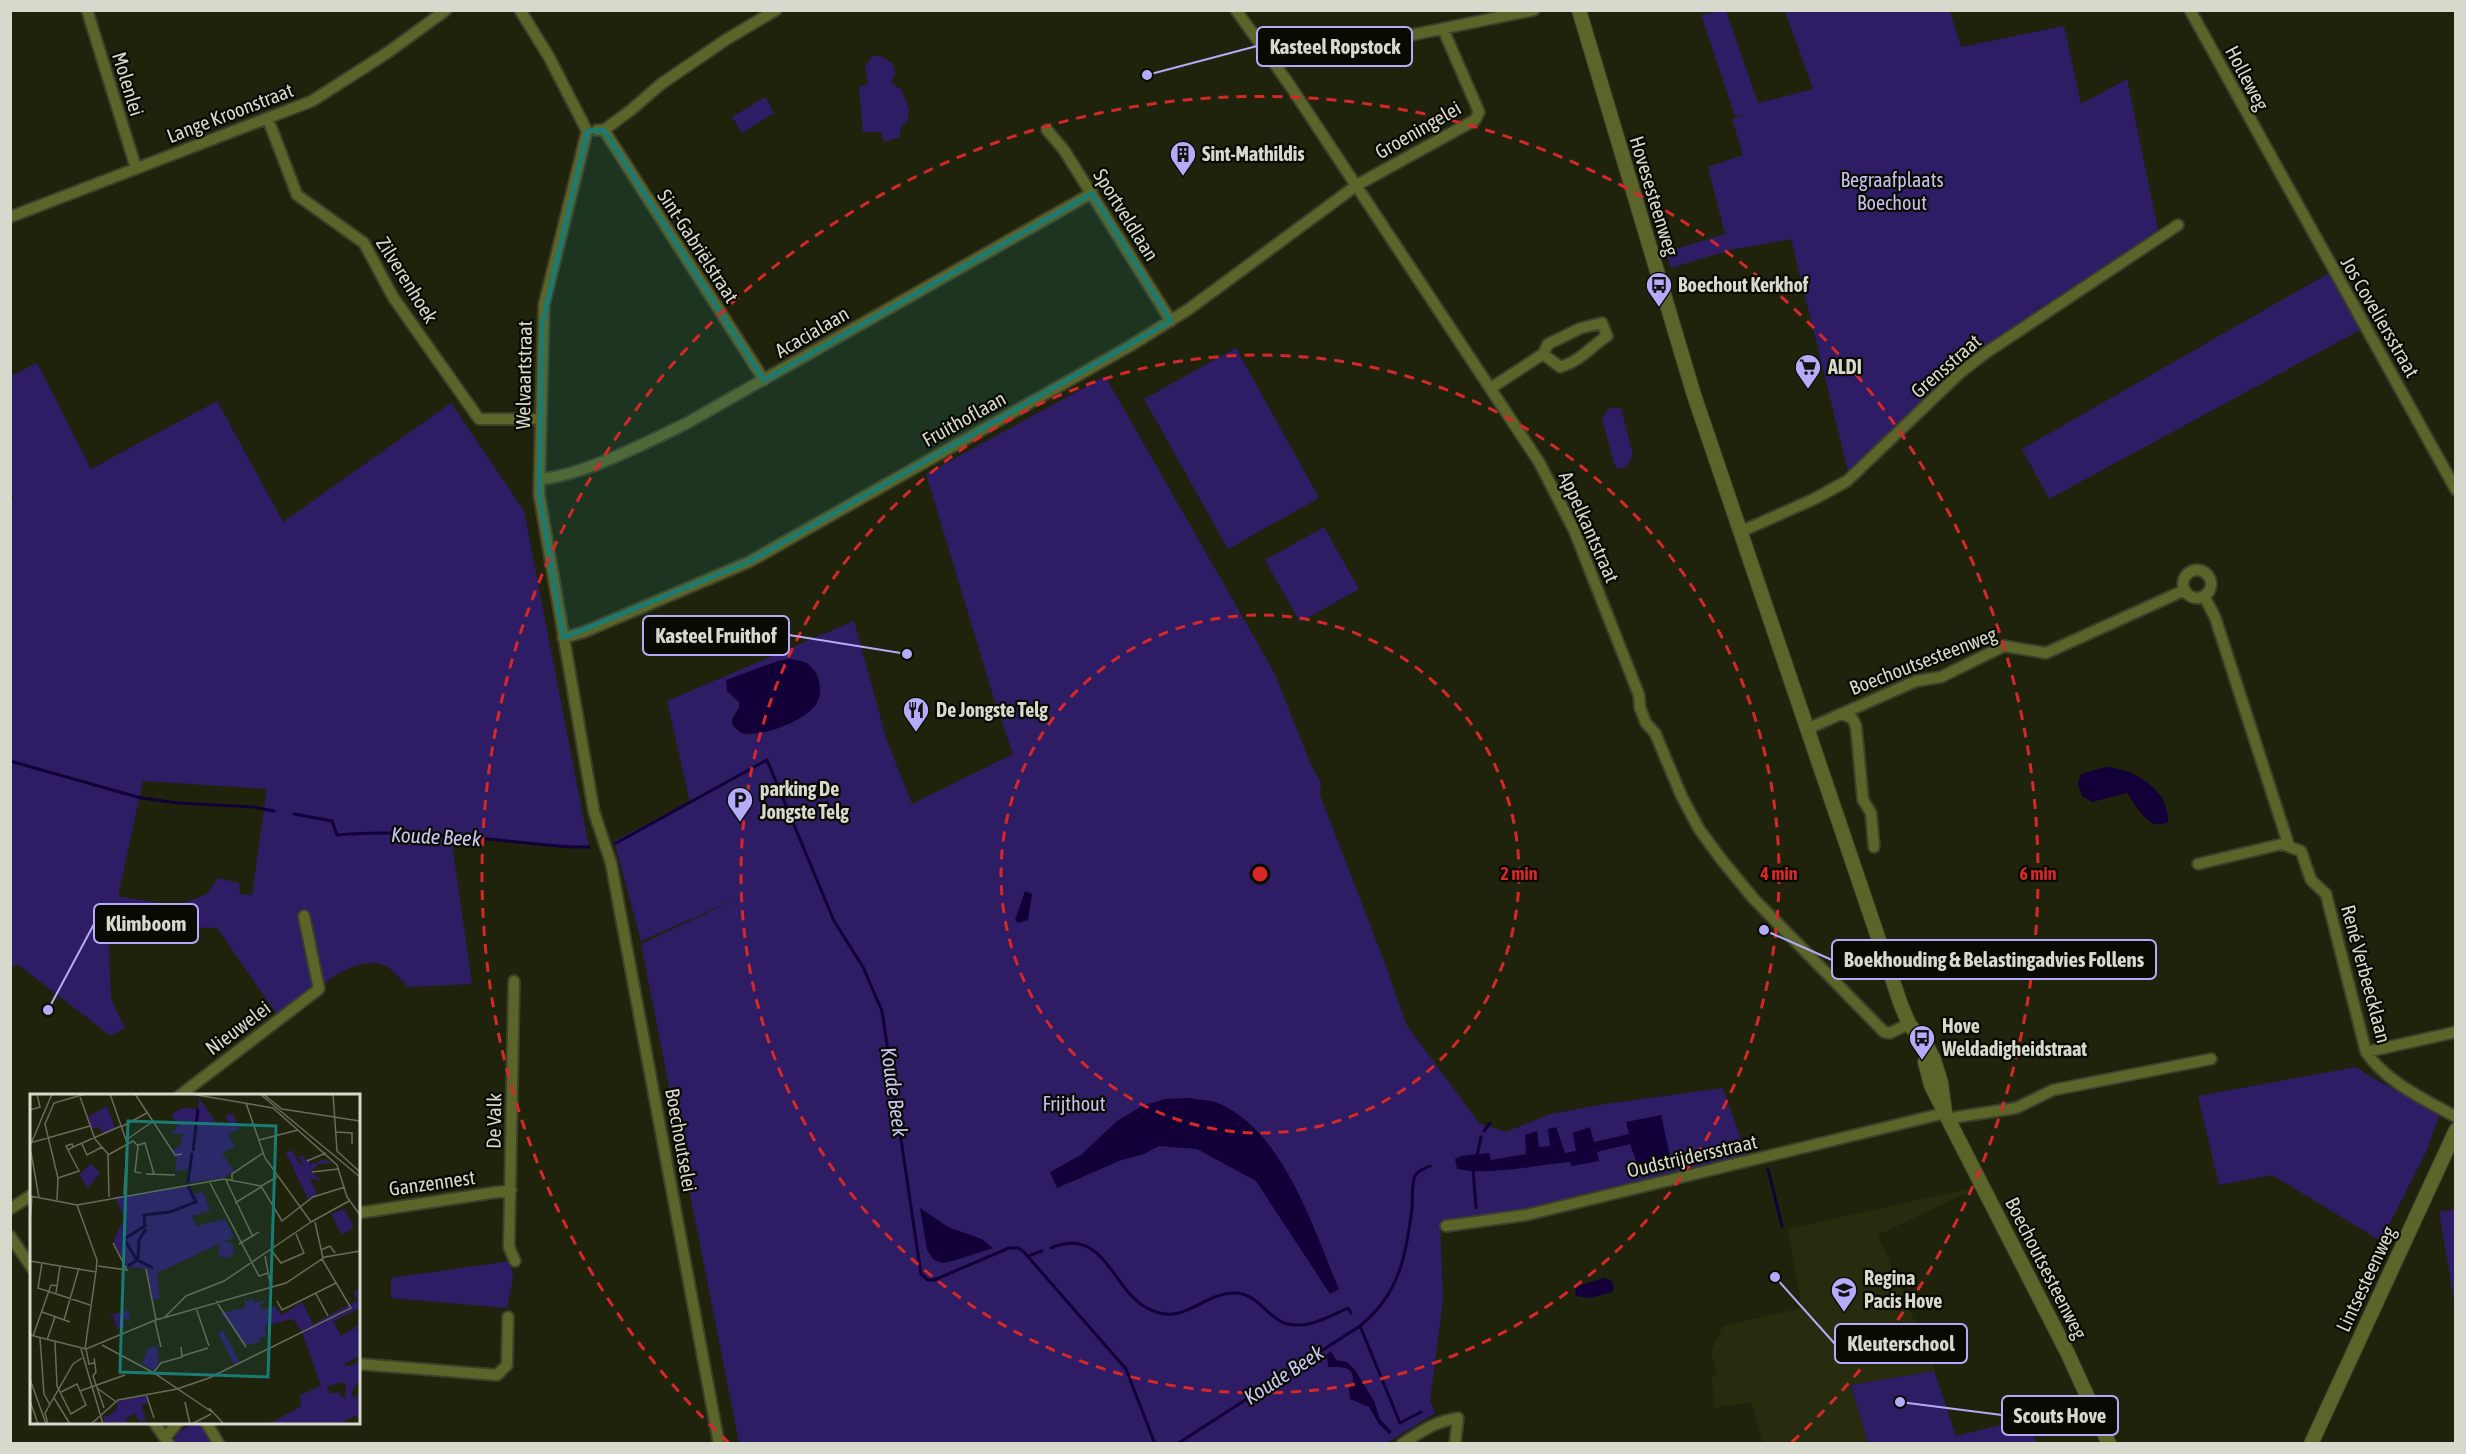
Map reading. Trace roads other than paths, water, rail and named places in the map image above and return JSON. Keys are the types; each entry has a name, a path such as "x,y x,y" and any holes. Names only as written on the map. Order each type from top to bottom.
{"street":[{"name":"Molenlei","path":"87,10 136,168"},
{"name":"Lange Kroonstraat","path":"10,218 267,119 320,96 338,82 387,53 446,10"},
{"path":"520,10 549,57 587,131 604,130 680,71 727,39 776,10"},
{"name":"Appelkantstraat","path":"1236,10 1357,185 1539,462 1574,530 1639,695 1640,708 1646,723 1655,733 1699,829 1752,898 1884,1032 1890,1033 1911,1026"},
{"path":"1274,63 1534,10"},
{"name":"Hovesesteenweg","path":"1579,10 1694,395 1751,562"},
{"name":"Holleweg","path":"2190,10 2272,162"},
{"name":"Groeningelei","path":"1357,185 1475,120 1479,112 1443,29"},
{"name":"Zilverenhoek","path":"267,119 297,195 364,243 393,297 479,419 541,419"},
{"name":"Sint-Gabriëlstraat","path":"604,130 764,380"},
{"name":"Sportveldlaan","path":"1047,130 1064,150 1092,193 1171,321"},
{"name":"Welvaartstraat","path":"587,131 544,305 542,479 539,494 594,812 605,844"},
{"name":"Jos Coveliersstraat","path":"2272,162 2456,490"},
{"name":"Fruithoflaan","path":"563,638 584,632 749,562 1171,321 1357,185"},
{"name":"Acacialaan","path":"542,479 562,477 652,440 764,380 1092,193"},
{"name":"Grensstraat","path":"1740,532 1814,499 1847,481 1978,358 2178,225"},
{"path":"1491,388 1509,378 1535,357 1543,354 1548,344 1581,328 1602,323 1606,336 1588,349 1575,363 1560,367 1543,354"},
{"name":"Boechoutsesteenweg","path":"1751,562 1911,1026 1928,1048 1936,1084 1947,1117 2068,1354 2109,1443"},
{"name":"Boechoutsesteenweg","path":"1807,729 1916,681 1941,677 2004,646 2046,653 2185,590 2184,581 2193,571 2202,572 2208,577 2211,585 2204,596"},
{"path":"2185,590 2193,597 2204,596"},
{"name":"René Verbeecklaan","path":"2204,596 2215,617 2289,846 2301,851 2311,880 2326,894 2366,1052 2385,1075 2456,1117"},
{"name":"Boechoutsesteenweg","path":"1842,714 1852,718 1856,726 1863,800 1871,813 1874,847"},
{"name":"Boechoutselei","path":"605,844 611,863 635,986 719,1443"},
{"path":"2198,864 2282,844 2289,846"},
{"name":"Nieuwelei","path":"179,1094 319,989 304,916"},
{"name":"De Valk","path":"514,981 509,1247 515,1261"},
{"path":"2366,1052 2456,1032"},
{"name":"Oudstrijdersstraat","path":"1446,1226 1526,1215 1947,1117 2016,1108 2053,1090 2211,1059"},
{"name":"Lintsesteenweg","path":"2312,1443 2456,1130"},
{"name":"Ganzennest","path":"360,1213 511,1190"},
{"path":"10,1209 30,1197"},
{"path":"10,1236 30,1265"},
{"path":"360,1364 497,1375 507,1365 508,1317"},
{"path":"1402,1443 1443,1420 1458,1418 1455,1443"},
{"path":"156,1424 168,1440 177,1424"},
{"path":"207,1424 219,1443"}],"waterway":[{"name":"Koude Beek","path":"616,843 767,760 834,921 863,967 882,1011 921,1274 928,1280 934,1280 1009,1248 1018,1248 1023,1251 1126,1369 1155,1444"},
{"name":"Koude Beek","path":"10,761 141,798 178,803 253,807 274,811"},
{"name":"Koude Beek","path":"294,814 332,821 337,835 425,834 589,847"},
{"path":"1484,1131 1490,1123"},
{"path":"1477,1156 1481,1137"},
{"path":"1421,1412 1400,1423 1360,1326 1384,1301 1398,1274 1409,1227 1415,1176 1430,1166"},
{"path":"1473,1168 1476,1208"},
{"path":"1768,1169 1782,1226"},
{"path":"1051,1248 1069,1243 1083,1245 1095,1252 1135,1299 1147,1308 1160,1313 1182,1312 1212,1298 1234,1293 1252,1298 1271,1315 1286,1324 1309,1324 1348,1308 1351,1313"},
{"path":"1028,1256 1042,1251"},
{"name":"Koude Beek","path":"1177,1444 1360,1326"}],"place":[{"name":"Kasteel Ropstock","path":"1147,75"},
{"name":"Sint-Mathildis","path":"1183,177"},
{"name":"Boechout Kerkhof","path":"1659,308"},
{"name":"ALDI","path":"1808,390"},
{"name":"Kasteel Fruithof","path":"907,654"},
{"name":"De Jongste Telg","path":"916,733"},
{"name":"parking De Jongste Telg","path":"740,823"},
{"name":"Boekhouding & Belastingadvies Follens","path":"1764,930"},
{"name":"Klimboom","path":"48,1010"},
{"name":"Hove Weldadigheidstraat","path":"1922,1061"},
{"name":"Kleuterschool","path":"1775,1277"},
{"name":"Regina Pacis Hove","path":"1844,1313"},
{"name":"Scouts Hove","path":"1900,1402"}],"park label":[{"name":"Begraafplaats Boechout","path":"1892,192"},
{"name":"Frijthout","path":"1074,1104"}]}
